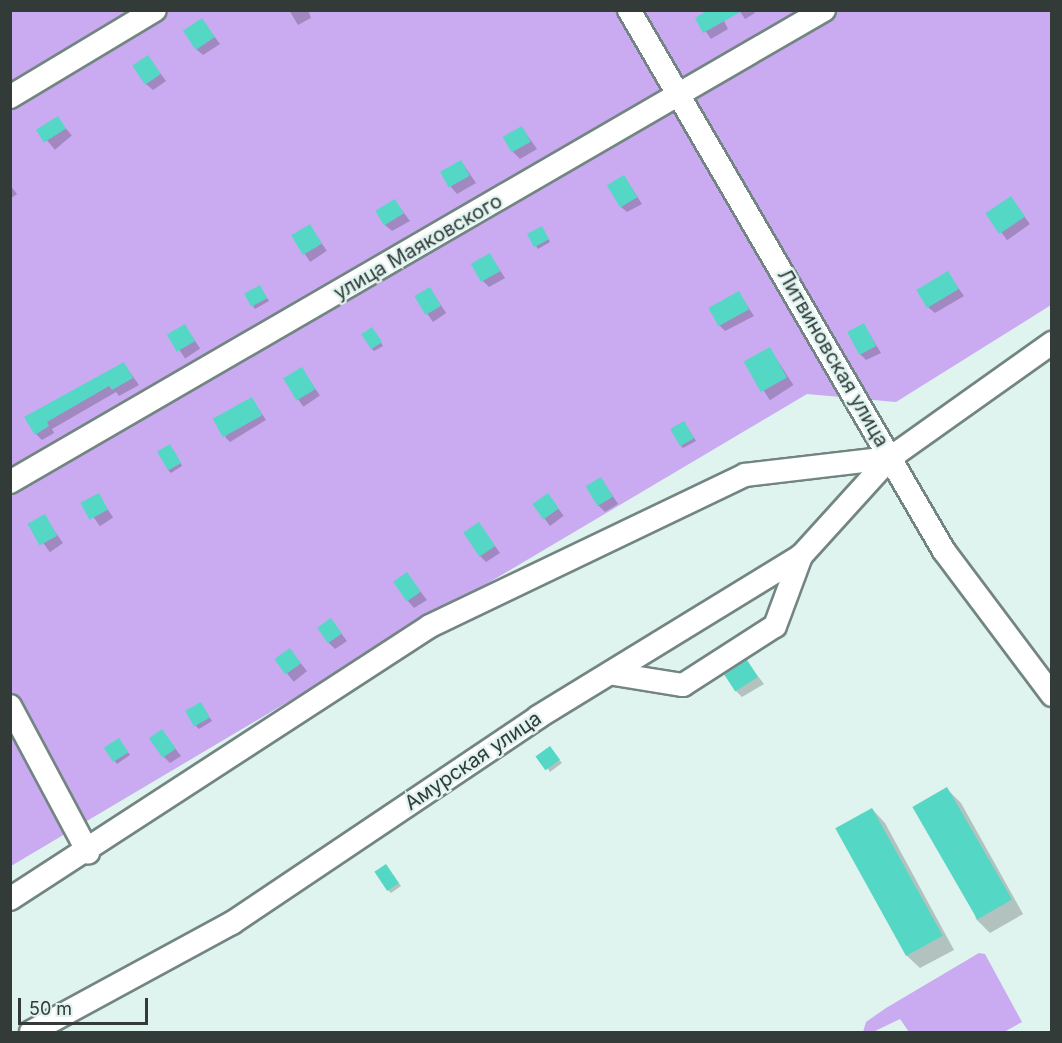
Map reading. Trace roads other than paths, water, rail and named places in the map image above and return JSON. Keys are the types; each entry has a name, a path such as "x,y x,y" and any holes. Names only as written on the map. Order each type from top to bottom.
{"street":[{"path":"10,97 155,10"},
{"name":"Литвиновская улица","path":"629,10 681,95 944,551 1052,695"},
{"name":"улица Маяковского","path":"10,482 681,95 824,10"},
{"name":"Амурская улица","path":"31,1032 232,923 538,717 614,674 801,556 890,458 1052,343"},
{"name":"Амурская улица","path":"10,899 88,852 430,626 745,475 890,458"},
{"path":"614,674 683,685 775,626 801,556"},
{"path":"10,706 88,852"}]}
